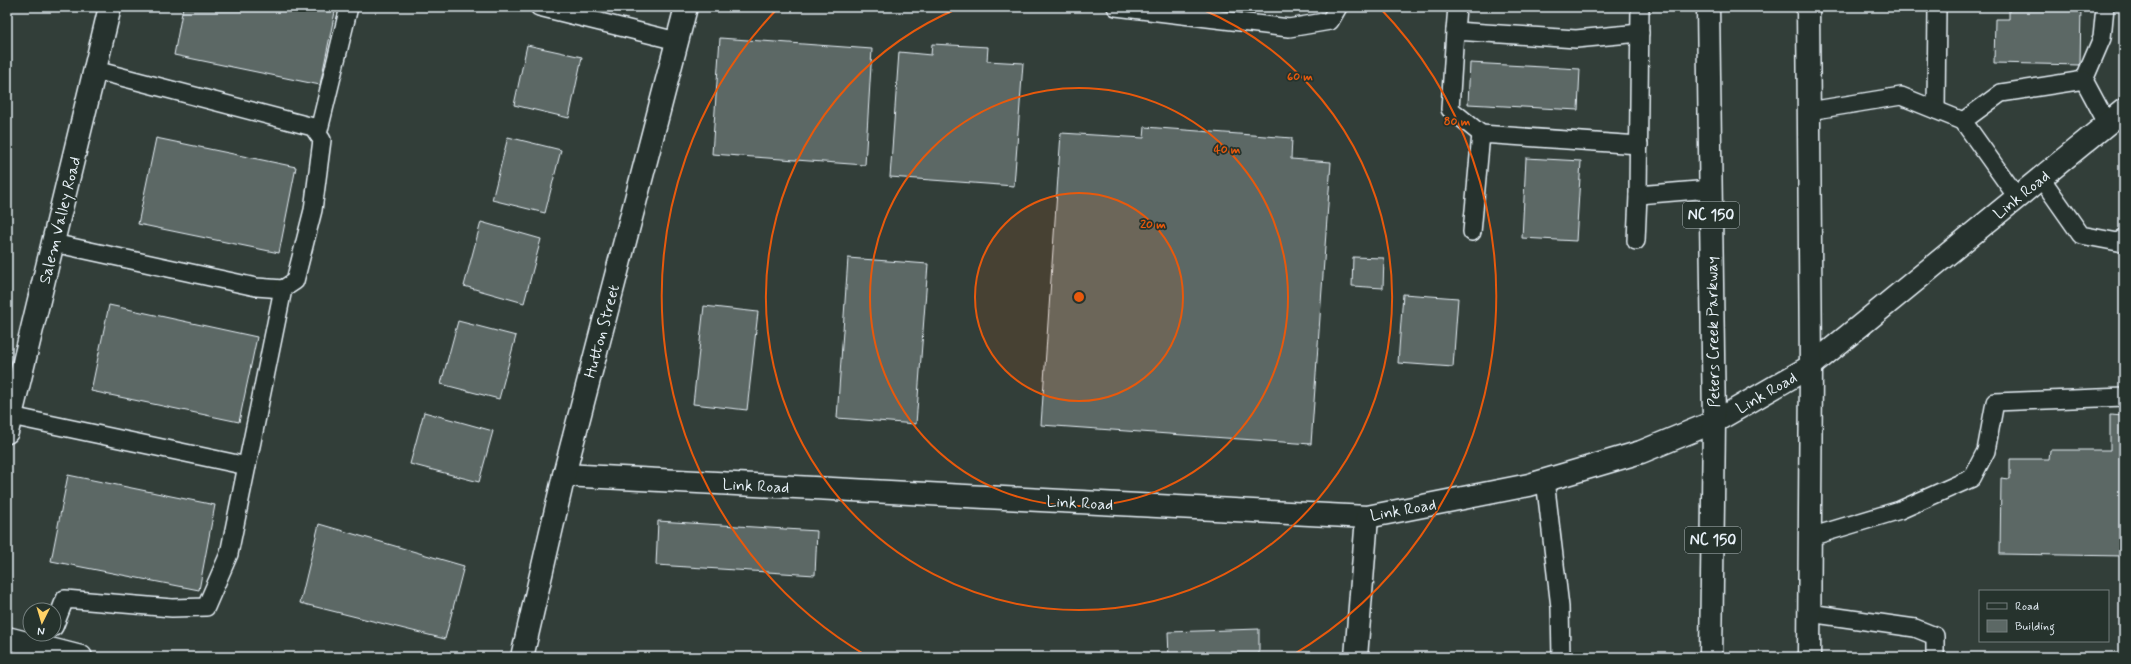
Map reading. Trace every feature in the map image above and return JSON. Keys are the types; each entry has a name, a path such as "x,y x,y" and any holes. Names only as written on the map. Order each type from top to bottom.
{"street":[{"name":"Salem Valley Road","path":"9,424 110,7"},
{"name":"Hutton Street","path":"522,657 564,475 686,7"},
{"name":"Peters Creek Parkway","path":"1708,7 1714,422 1711,657"},
{"path":"1808,7 1811,366 1809,657"},
{"name":"Link Road","path":"564,475 1367,517 1545,480 1641,452 1714,422 1811,366 2124,110"},
{"path":"1356,657 1367,517"},
{"path":"7,638 22,639"},
{"path":"50,642 81,657"}],"lane":[{"path":"318,134 350,7"},
{"path":"539,7 677,41"},
{"path":"1116,7 1289,28 1330,21 1338,7"},
{"path":"1457,7 1450,109 1481,134 1639,145"},
{"path":"1636,241 1639,145 1640,7"},
{"path":"1936,110 1937,7"},
{"path":"2084,80 2102,38 2105,7"},
{"path":"1455,31 1576,38 1640,33"},
{"path":"53,244 256,287 283,289 295,281 313,210 322,140 313,127 95,70"},
{"path":"1963,121 2001,93 2084,80"},
{"path":"2084,80 2107,123"},
{"path":"1809,111 1901,96 1963,121 2017,197"},
{"path":"1472,232 1481,134"},
{"path":"2040,178 2081,235 2118,242 2124,238"},
{"path":"1638,195 1710,189"},
{"path":"62,607 65,599 172,608 206,607 229,554 283,289"},
{"path":"1810,537 1900,510 1972,478 1986,451 1995,402 2124,398"},
{"path":"9,424 247,466"},
{"path":"1545,480 1560,607 1561,657"},
{"path":"1809,613 1915,628 1935,636 1935,657"}],"building":[{"path":"183,7 336,7 320,85 174,55"},
{"path":"2009,7 2081,7 2080,65 1994,63 1995,19 2009,19"},
{"path":"720,38 872,49 865,165 712,154"},
{"path":"932,44 988,47 987,61 1023,63 1014,186 890,177 899,52 931,55"},
{"path":"527,45 582,57 569,118 514,105"},
{"path":"1470,63 1580,69 1578,110 1468,104"},
{"path":"1145,127 1292,138 1291,159 1331,162 1311,444 1041,425 1061,133 1144,138"},
{"path":"508,137 561,150 545,213 492,200"},
{"path":"156,138 296,167 279,253 138,224"},
{"path":"1526,158 1581,161 1576,241 1522,238"},
{"path":"481,222 541,239 524,303 464,286"},
{"path":"1353,257 1384,258 1383,288 1352,286"},
{"path":"848,258 928,264 916,424 837,418"},
{"path":"1403,294 1458,298 1453,367 1398,363"},
{"path":"109,305 257,337 239,422 91,391"},
{"path":"704,306 758,312 747,410 693,404"},
{"path":"458,321 516,336 499,399 441,384"},
{"path":"424,412 493,431 479,482 410,464"},
{"path":"2110,415 2124,416 2124,556 2000,554 2001,478 2010,479 2010,459 2049,459 2050,450 2110,450"},
{"path":"68,475 215,505 199,590 51,561"},
{"path":"658,521 817,531 815,575 656,565"},
{"path":"319,524 464,566 445,639 300,603"},
{"path":"1259,629 1259,657 1169,657 1168,632"}]}
